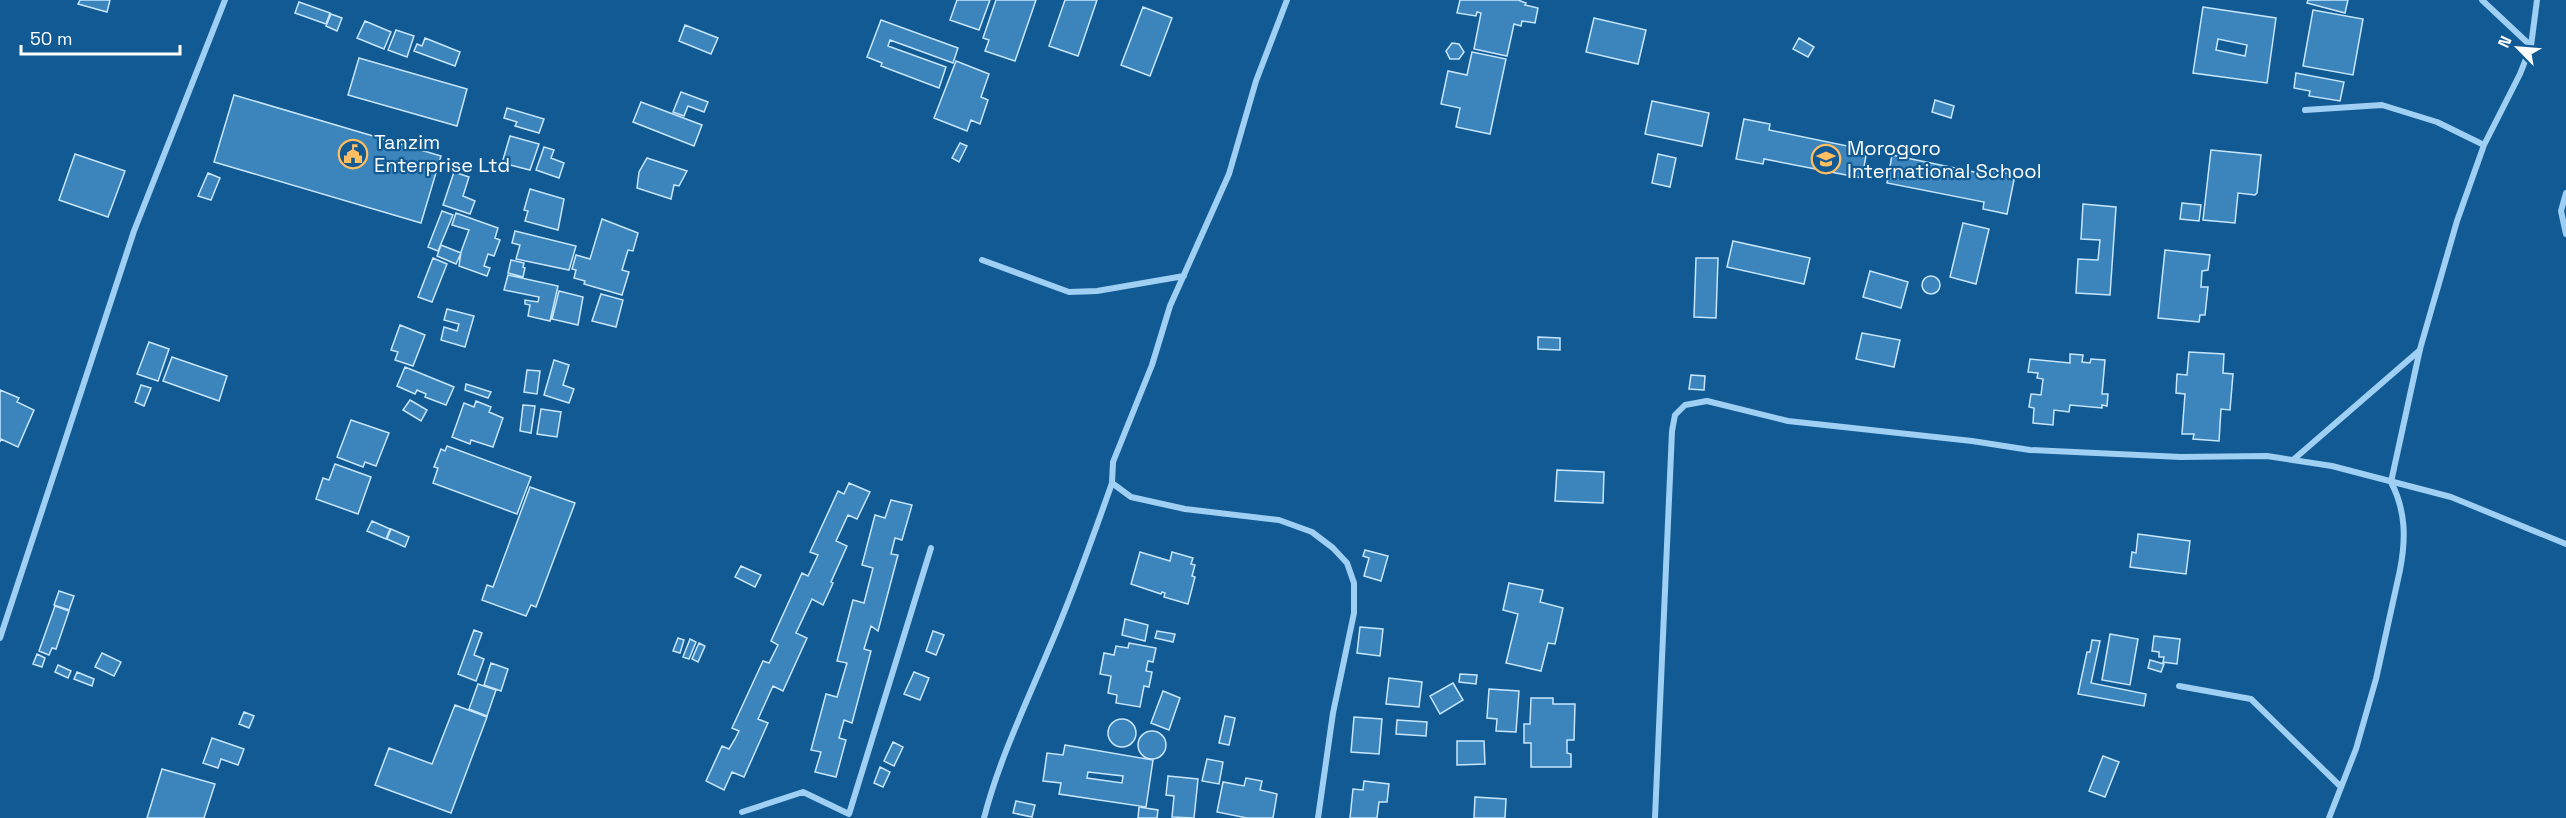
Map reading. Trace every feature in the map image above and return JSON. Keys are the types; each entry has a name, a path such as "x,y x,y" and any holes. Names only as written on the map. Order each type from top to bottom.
{"street":[{"path":"0,638 134,231 225,0"},
{"path":"984,818 1016,724 1061,620 1112,483 1113,462 1152,364 1170,306 1229,174 1256,81 1287,0"},
{"path":"2482,0 2531,46"},
{"path":"2329,818 2356,749 2376,679 2404,552 2400,500 2391,482 2420,350 2457,221 2484,145 2520,74 2531,46 2537,0"},
{"path":"2304,110 2382,105 2437,122 2484,145"},
{"path":"2566,193 2561,211 2566,234"},
{"path":"982,260 1069,292 1097,291 1184,276"},
{"path":"2293,460 2420,350"},
{"path":"1655,818 1672,431 1675,415 1685,405 1707,401 1788,421 1972,441 2030,450 2181,457 2267,456 2332,466 2451,497 2566,544"},
{"path":"1112,483 1131,497 1185,508 1279,520 1312,532 1333,548 1347,563 1354,583 1354,613 1333,712 1318,818"},
{"path":"742,812 803,792 848,816 931,548"},
{"path":"2179,686 2251,699 2340,786"}],"building":[{"path":"80,0 110,0 107,12 78,4"},
{"path":"957,0 990,0 979,30 950,20"},
{"path":"996,0 1036,0 1015,61 985,51 989,40 983,38"},
{"path":"1065,0 1097,0 1078,56 1049,46"},
{"path":"1460,0 1518,0 1526,3 1525,5 1538,8 1535,23 1522,21 1521,26 1514,24 1507,56 1474,49 1481,13 1477,12 1476,16 1457,13"},
{"path":"2308,0 2348,0 2345,13 2307,3"},
{"path":"299,2 330,13 326,24 295,13"},
{"path":"1143,7 1172,18 1150,76 1121,65"},
{"path":"2203,7 2276,18 2267,83 2193,73","holes":["2218,39 2247,45 2245,56 2216,50"]},
{"path":"2313,10 2363,19 2353,75 2303,66"},
{"path":"331,14 342,18 337,31 326,26"},
{"path":"1594,18 1646,30 1638,64 1586,52"},
{"path":"881,20 958,48 953,63 890,40 888,46 946,67 939,88 881,66 882,63 867,57"},
{"path":"365,21 391,32 384,49 357,38"},
{"path":"685,25 718,38 711,54 679,41"},
{"path":"396,30 414,36 407,57 388,50"},
{"path":"425,38 460,52 455,66 414,51 417,44 422,46"},
{"path":"1799,38 1814,47 1808,57 1793,49"},
{"path":"1452,43 1459,44 1464,52 1459,59 1450,59 1446,51"},
{"path":"1472,52 1506,59 1490,134 1456,127 1460,108 1441,104 1448,71 1467,75"},
{"path":"359,58 467,89 457,126 348,95"},
{"path":"956,61 989,74 981,97 988,100 980,124 971,120 967,131 934,118"},
{"path":"2296,73 2344,82 2340,101 2309,96 2310,91 2294,88"},
{"path":"681,92 708,102 704,112 688,106 684,116 673,112"},
{"path":"234,95 441,156 421,223 214,162"},
{"path":"1935,100 1954,106 1951,118 1932,112"},
{"path":"1652,101 1709,113 1702,146 1645,134"},
{"path":"641,102 702,125 694,146 633,122"},
{"path":"507,108 544,119 539,133 515,126 517,122 504,118"},
{"path":"1744,119 1770,124 1769,130 1867,150 1862,178 1764,159 1763,164 1736,159"},
{"path":"510,136 539,144 530,170 502,163"},
{"path":"960,143 967,146 959,162 952,158"},
{"path":"544,147 554,150 551,158 564,163 559,178 536,170"},
{"path":"2211,150 2261,155 2257,193 2255,195 2238,193 2235,223 2203,220"},
{"path":"75,154 125,171 108,217 59,200"},
{"path":"1658,154 1676,158 1670,187 1652,183"},
{"path":"1892,155 1989,175 1990,170 2015,175 2007,214 1983,209 1984,202 1887,183"},
{"path":"647,158 687,171 679,186 674,185 671,199 637,188 639,172"},
{"path":"454,172 469,177 463,196 475,201 470,214 443,205"},
{"path":"208,173 220,178 211,200 198,196"},
{"path":"530,189 564,199 558,230 525,221 528,211 524,210"},
{"path":"2182,203 2201,205 2199,221 2180,219"},
{"path":"2083,204 2116,207 2110,295 2076,293 2078,259 2098,260 2100,240 2081,239"},
{"path":"442,211 453,215 438,251 428,247"},
{"path":"456,213 498,228 495,238 500,240 494,256 488,254 484,266 490,268 487,276 459,266 461,252 469,230 452,225"},
{"path":"602,219 638,233 633,251 628,250 622,270 629,272 622,295 584,284 585,281 574,278 576,270 572,269 576,255 590,259"},
{"path":"1963,223 1989,229 1976,284 1950,277"},
{"path":"515,231 576,246 569,270 516,259 520,245 512,243"},
{"path":"1733,241 1810,258 1804,284 1727,267"},
{"path":"441,245 461,253 456,264 437,256"},
{"path":"2165,250 2210,255 2208,270 2202,271 2201,287 2208,287 2205,315 2200,315 2199,322 2158,318"},
{"path":"433,258 447,264 432,302 418,297"},
{"path":"1696,258 1718,258 1716,318 1694,317"},
{"path":"511,260 524,263 523,277 508,273"},
{"path":"1870,271 1908,282 1901,308 1863,297"},
{"path":"508,275 558,286 550,321 528,316 530,305 525,304 525,300 538,302 539,297 504,290"},
{"path":"1931,276 1939,281 1940,285 1935,293 1931,294 1923,289 1922,285 1927,277"},
{"path":"559,291 583,297 578,325 552,319"},
{"path":"601,294 623,300 616,327 592,321"},
{"path":"447,309 474,316 465,347 441,340 444,327 457,331 459,324 444,320"},
{"path":"400,325 425,335 413,366 395,360 398,352 391,350"},
{"path":"1862,333 1900,340 1894,367 1856,359"},
{"path":"1538,337 1560,338 1560,350 1538,349"},
{"path":"149,342 169,349 158,381 137,374"},
{"path":"2189,352 2224,354 2223,373 2233,374 2230,410 2221,409 2219,441 2193,439 2194,434 2182,434 2185,394 2176,393 2177,374 2187,375"},
{"path":"2070,354 2083,355 2082,362 2090,363 2091,359 2105,360 2102,394 2108,394 2107,406 2102,405 2102,408 2070,405 2069,412 2054,410 2053,425 2033,423 2034,408 2029,407 2031,394 2041,395 2043,379 2037,378 2038,373 2028,372 2030,359 2070,363"},
{"path":"172,357 227,376 219,401 163,381"},
{"path":"554,360 569,365 563,385 574,389 569,403 544,395"},
{"path":"405,367 454,387 446,405 425,397 426,394 417,390 415,394 397,386"},
{"path":"527,370 540,371 537,394 524,392"},
{"path":"1691,375 1705,376 1704,390 1689,389"},
{"path":"466,384 491,392 488,398 465,390"},
{"path":"141,385 151,388 144,406 135,402"},
{"path":"0,390 19,398 17,402 34,410 18,447 1,439 0,442"},
{"path":"410,400 427,410 421,421 403,410"},
{"path":"476,401 491,407 489,412 503,418 493,447 471,440 470,444 452,437 464,403 474,407"},
{"path":"523,405 535,406 531,433 520,431"},
{"path":"541,409 561,412 557,437 537,434"},
{"path":"351,420 389,433 376,466 365,462 363,467 337,457"},
{"path":"447,446 531,477 517,514 433,483 438,468 434,467 441,449 445,451"},
{"path":"335,464 371,477 358,514 316,499 323,478 329,480"},
{"path":"1557,470 1604,472 1603,503 1555,501"},
{"path":"849,483 870,492 857,519 848,515 836,541 847,546 831,582 833,583 823,605 812,599 796,633 807,638 783,691 773,686 758,719 768,723 744,777 732,772 724,790 706,781 722,746 729,749 739,731 732,728 763,661 769,663 778,645 771,641 802,573 808,576 818,555 810,552 838,491 844,494"},
{"path":"530,487 575,503 536,607 531,605 526,616 482,600 487,585 493,587"},
{"path":"891,500 912,505 902,540 895,538 891,554 898,555 878,631 871,626 864,649 871,651 852,723 844,720 839,738 846,740 836,777 815,772 821,752 811,750 826,694 837,697 847,663 837,661 853,600 864,603 873,568 862,565 875,515 885,518"},
{"path":"372,521 390,529 386,539 367,531"},
{"path":"391,529 409,537 405,547 387,539"},
{"path":"2138,534 2190,541 2186,574 2130,567 2132,552 2136,553"},
{"path":"1365,550 1388,556 1381,581 1364,576 1369,558 1363,556"},
{"path":"1140,552 1170,561 1172,552 1193,558 1191,564 1195,565 1192,576 1195,577 1188,604 1164,597 1165,593 1161,594 1131,584"},
{"path":"741,566 761,575 755,587 735,577"},
{"path":"1509,583 1543,590 1540,602 1563,608 1555,644 1548,643 1541,671 1506,663 1518,614 1503,610"},
{"path":"59,591 74,596 69,610 54,605"},
{"path":"55,606 69,611 56,649 52,648 49,655 39,651"},
{"path":"1125,619 1148,625 1145,641 1122,635"},
{"path":"1360,627 1383,629 1380,656 1357,653"},
{"path":"474,630 482,633 474,655 484,659 476,681 458,674"},
{"path":"933,631 944,635 936,655 926,651"},
{"path":"1157,631 1175,634 1173,642 1155,638"},
{"path":"2110,634 2138,639 2130,685 2102,680"},
{"path":"2154,636 2180,639 2177,664 2163,662 2164,657 2159,657 2159,652 2152,651"},
{"path":"678,638 684,640 680,653 673,651"},
{"path":"690,639 696,642 689,659 683,657"},
{"path":"2092,640 2100,641 2091,683 2146,694 2144,706 2078,694 2087,652 2090,652"},
{"path":"699,643 705,646 698,662 692,659"},
{"path":"1129,643 1156,648 1153,662 1148,661 1146,671 1152,672 1149,687 1144,686 1140,707 1116,703 1117,695 1108,693 1111,676 1100,674 1104,653 1114,655 1116,646 1128,648"},
{"path":"102,653 121,662 114,676 95,667"},
{"path":"37,654 45,658 42,667 33,664"},
{"path":"2150,660 2164,664 2161,672 2148,668"},
{"path":"491,663 508,669 501,691 484,685"},
{"path":"58,665 71,671 68,678 55,672"},
{"path":"77,672 94,679 92,686 74,679"},
{"path":"914,672 929,678 920,700 904,694"},
{"path":"1460,674 1477,675 1476,684 1459,682"},
{"path":"1389,678 1422,682 1419,707 1386,704"},
{"path":"1453,683 1463,700 1440,714 1430,696"},
{"path":"478,684 496,690 487,716 469,709"},
{"path":"1489,689 1519,691 1516,732 1496,731 1497,719 1487,718"},
{"path":"1163,691 1180,698 1169,730 1151,723"},
{"path":"1531,698 1553,698 1553,704 1575,704 1574,740 1567,740 1567,753 1571,754 1571,767 1531,767 1531,743 1524,743 1524,724 1530,724"},
{"path":"455,705 487,717 451,813 375,785 389,748 432,764"},
{"path":"244,712 254,716 249,728 239,724"},
{"path":"1225,716 1235,718 1229,745 1219,743"},
{"path":"1354,717 1382,719 1379,754 1351,752"},
{"path":"1122,719 1132,723 1136,733 1132,743 1122,747 1112,743 1108,733 1112,723"},
{"path":"1397,720 1427,722 1426,736 1396,734"},
{"path":"1152,731 1162,735 1166,745 1162,755 1152,759 1142,755 1138,745 1142,735"},
{"path":"212,738 244,749 238,765 221,759 218,768 203,763"},
{"path":"1457,741 1484,741 1485,764 1457,765"},
{"path":"893,742 903,747 894,766 884,761"},
{"path":"1065,745 1153,760 1146,807 1059,794 1061,783 1043,781 1047,753 1063,755","holes":["1088,772 1123,776 1122,783 1087,778"]},
{"path":"2103,756 2119,762 2105,797 2089,791"},
{"path":"1207,759 1223,762 1219,784 1202,781"},
{"path":"880,767 890,772 883,787 874,783"},
{"path":"162,769 215,784 204,818 147,818"},
{"path":"1168,776 1198,779 1194,818 1172,817 1174,796 1166,795"},
{"path":"1246,778 1262,781 1260,790 1277,794 1273,818 1247,818 1217,812 1223,782 1244,786"},
{"path":"1364,781 1389,784 1387,802 1379,802 1377,818 1350,818 1353,789 1363,790"},
{"path":"1475,797 1506,799 1505,818 1474,818"},
{"path":"1016,801 1035,805 1032,817 1013,813"},
{"path":"1139,807 1158,810 1157,818 1138,818"}],"place":[{"name":"Tanzim Enterprise Ltd","path":"353,154"},
{"name":"Morogoro International School","path":"1826,159"}]}
